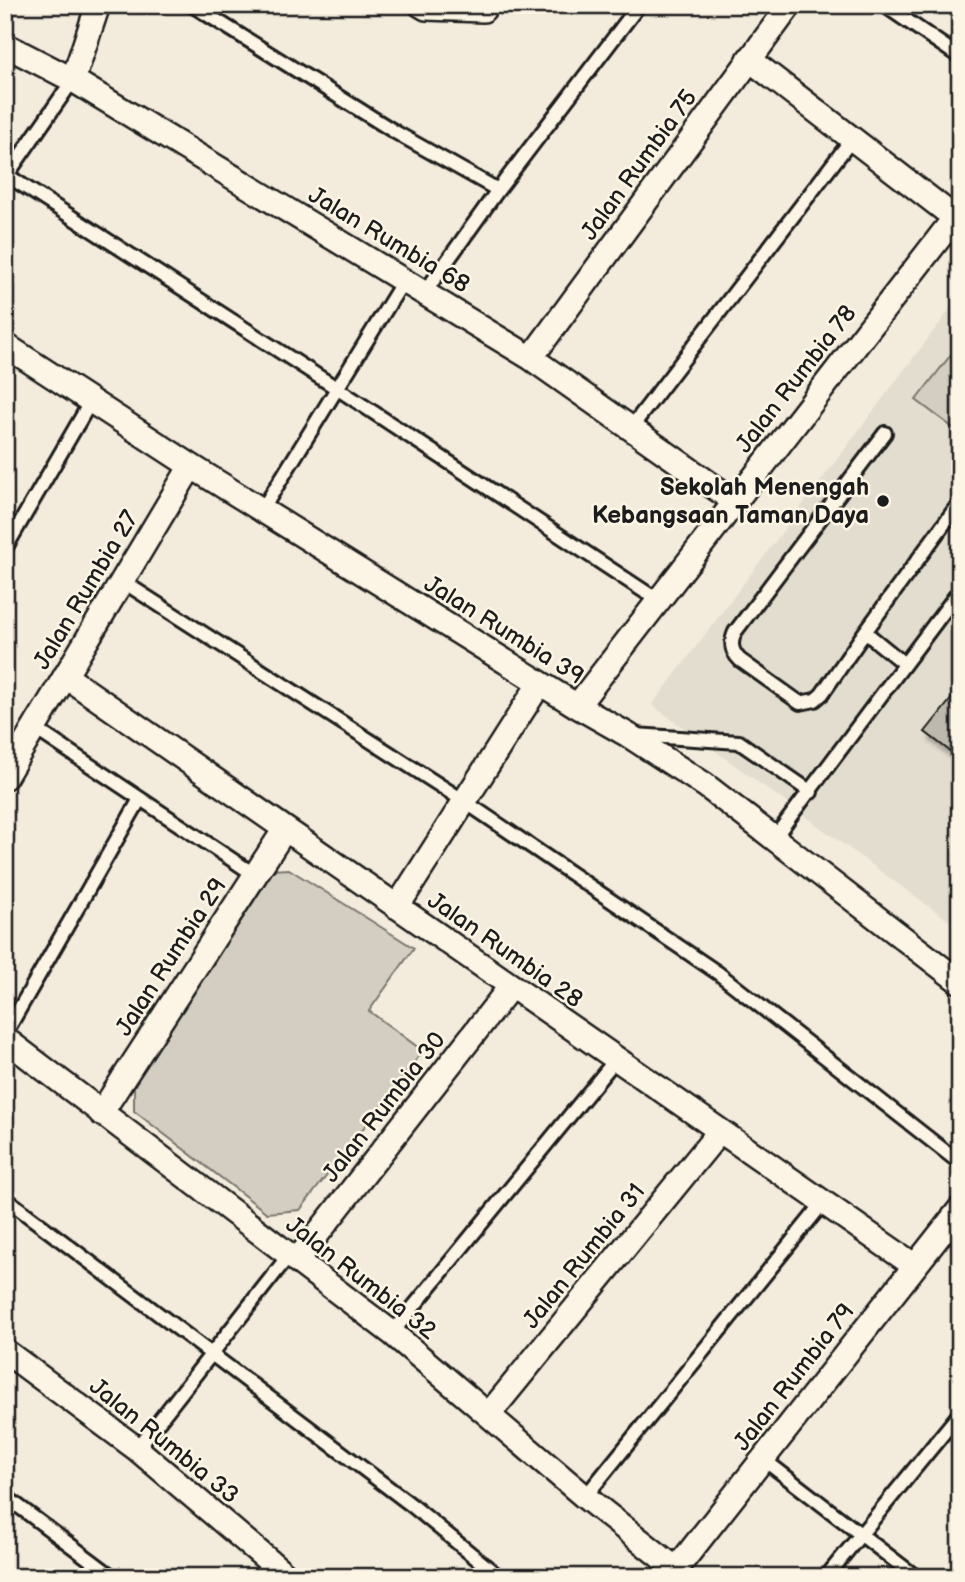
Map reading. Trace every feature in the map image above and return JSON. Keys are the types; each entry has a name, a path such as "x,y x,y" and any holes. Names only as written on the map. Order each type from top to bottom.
{"street":[{"path":"73,80 98,5"},
{"path":"421,5 426,8 483,10 487,5"},
{"name":"Jalan Rumbia 75","path":"531,358 790,5"},
{"name":"Jalan Rumbia 68","path":"5,45 73,80 531,358 734,501"},
{"name":"Jalan Rumbia 78","path":"577,706 957,214 852,139 749,59"},
{"name":"Jalan Rumbia 39","path":"5,345 191,466 705,785 960,982"},
{"name":"Jalan Rumbia 27","path":"8,769 191,466"},
{"name":"Jalan Rumbia 28","path":"65,676 915,1266"},
{"path":"397,907 540,683"},
{"name":"Jalan Rumbia 29","path":"101,1113 285,829"},
{"name":"Jalan Rumbia 30","path":"293,1257 511,986"},
{"name":"Jalan Rumbia 32","path":"5,1037 392,1333 673,1573"},
{"name":"Jalan Rumbia 31","path":"489,1414 720,1131"},
{"name":"Jalan Rumbia 79","path":"673,1573 960,1209"},
{"name":"Jalan Rumbia 33","path":"5,1350 137,1449 288,1577"}],"lane":[{"path":"192,5 395,132 498,191"},
{"path":"425,292 639,5"},
{"path":"884,5 960,57"},
{"path":"73,80 6,176 338,389 659,601"},
{"path":"630,429 852,139"},
{"path":"262,510 404,280"},
{"path":"5,549 91,401"},
{"path":"885,433 736,632 732,647 740,660 793,700 808,703 821,694 960,502"},
{"path":"122,581 464,801 718,973 960,1163"},
{"path":"775,837 960,590"},
{"path":"865,632 903,663"},
{"path":"34,729 255,875"},
{"path":"628,735 739,742 811,792"},
{"path":"5,1037 140,799"},
{"path":"392,1333 616,1059"},
{"path":"5,1198 414,1507 499,1577"},
{"path":"585,1497 823,1203"},
{"path":"137,1449 212,1353 293,1257"},
{"path":"825,1577 960,1413"},
{"path":"763,1459 916,1577"},
{"path":"5,1496 113,1577"}],"shaded area":[{"name":"Sekolah Menengah Kebangsaan Taman Daya","path":"960,296 960,929 652,705"},
{"path":"960,343 960,433 916,400"},
{"path":"289,869 414,948 369,1011 423,1051 300,1210 267,1213 134,1111 134,1083 270,870"}],"building":[{"path":"960,688 960,759 925,732"}],"place":[{"name":"Sekolah Menengah Kebangsaan Taman Daya","path":"883,501"}]}
